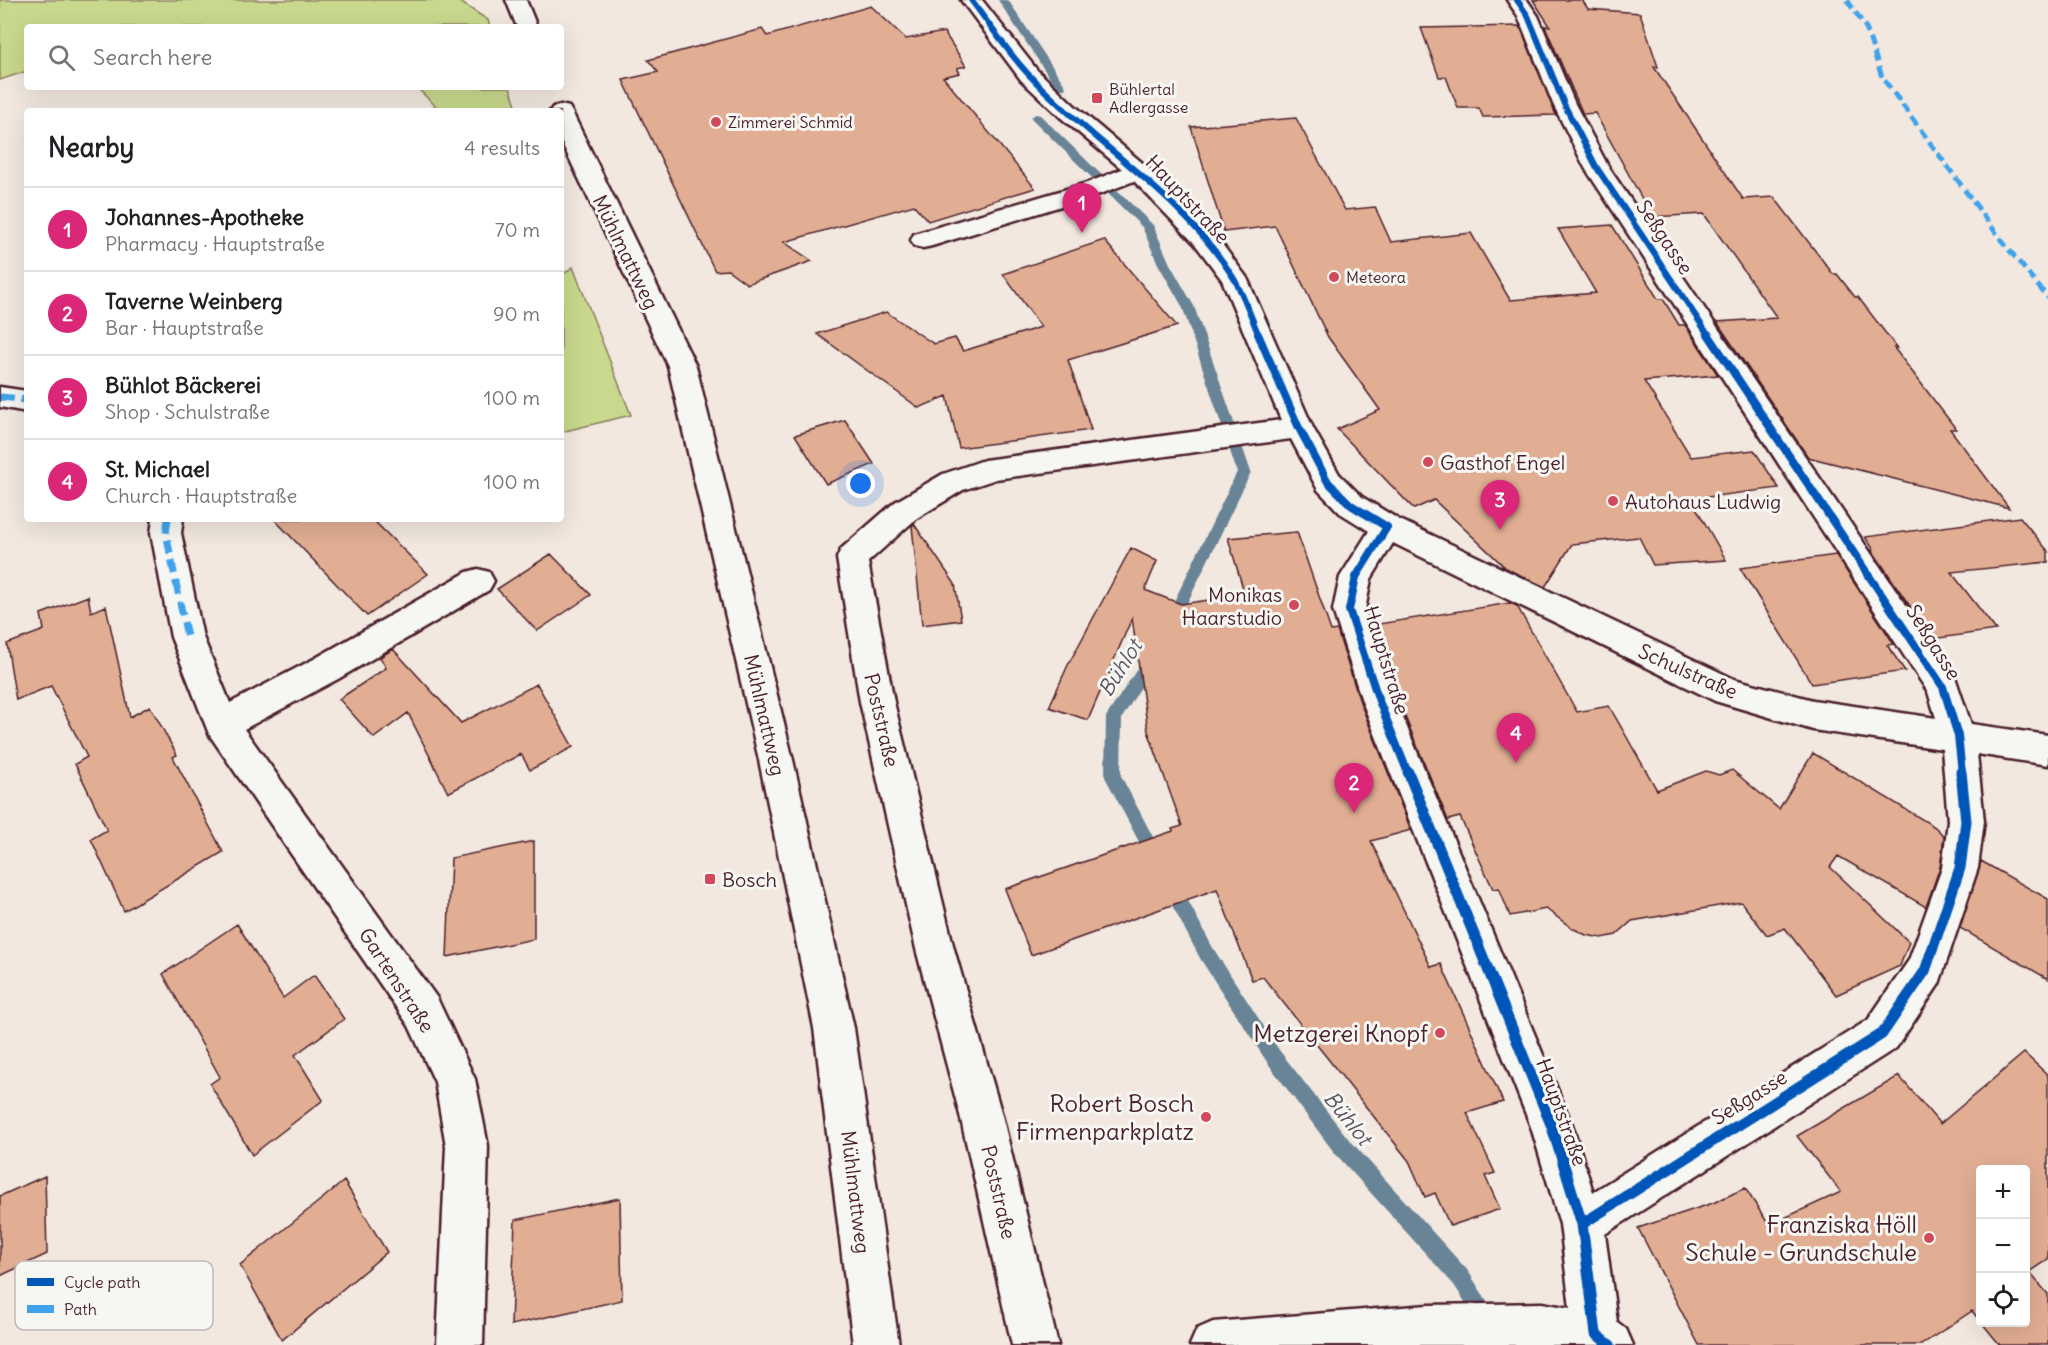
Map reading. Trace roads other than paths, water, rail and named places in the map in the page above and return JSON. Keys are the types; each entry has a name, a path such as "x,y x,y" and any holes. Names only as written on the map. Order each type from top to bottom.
{"street":[{"path":"516,0 526,24"},
{"name":"Hauptstraße","path":"971,0 1029,75 1067,111 1138,171 1204,238 1234,278 1299,428 1328,482 1351,505 1387,527 1356,578 1349,610 1379,701 1552,1127 1582,1224 1603,1339"},
{"name":"Seßgasse","path":"1517,0 1528,16 1564,104 1597,168 1943,687 1958,736 1966,821 1960,868 1925,971 1882,1034 1582,1224"},
{"name":"Mühlmattweg","path":"564,118 682,366 777,760 834,1028 876,1345"},
{"path":"923,240 1104,185 1138,171"},
{"path":"0,397 24,400"},
{"name":"Poststraße","path":"1035,1345 981,1115 935,949 877,702 852,558 906,510 953,482 994,468 1299,428"},
{"name":"Gartenstraße","path":"168,522 166,533 187,637 221,724 423,1012 455,1079 467,1146 460,1345"},
{"name":"Schulstraße","path":"1387,527 1726,691 1813,715 2048,750"},
{"path":"221,724 326,669 478,581"},
{"path":"1213,1345 1397,1329 1542,1326 1603,1339"}],"waterway":[{"name":"Bühlot","path":"1003,0 1061,87"},
{"name":"Bühlot","path":"1036,117 1147,225 1164,264 1188,306 1244,472 1171,622"},
{"name":"Bühlot","path":"1151,659 1114,717 1113,777 1155,856"},
{"name":"Bühlot","path":"1171,886 1207,954 1273,1056 1340,1144 1461,1278 1505,1345"}],"place":[{"name":"Bühlertal Adlergasse","path":"1097,98"},
{"name":"Zimmerei Schmid","path":"716,122"},
{"name":"Johannes-Apotheke","path":"1082,233"},
{"name":"Meteora","path":"1334,277"},
{"name":"Gasthof Engel","path":"1428,462"},
{"name":"Autohaus Ludwig","path":"1613,501"},
{"name":"Bühlot Bäckerei","path":"1500,530"},
{"name":"Monikas Haarstudio","path":"1294,605"},
{"name":"St. Michael","path":"1516,763"},
{"name":"Taverne Weinberg","path":"1354,813"},
{"name":"Bosch","path":"710,879"},
{"name":"Metzgerei Knopf","path":"1440,1033"},
{"name":"Robert Bosch Firmenparkplatz","path":"1206,1117"},
{"name":"Franziska Höll Schule - Grundschule","path":"1929,1238"}]}
